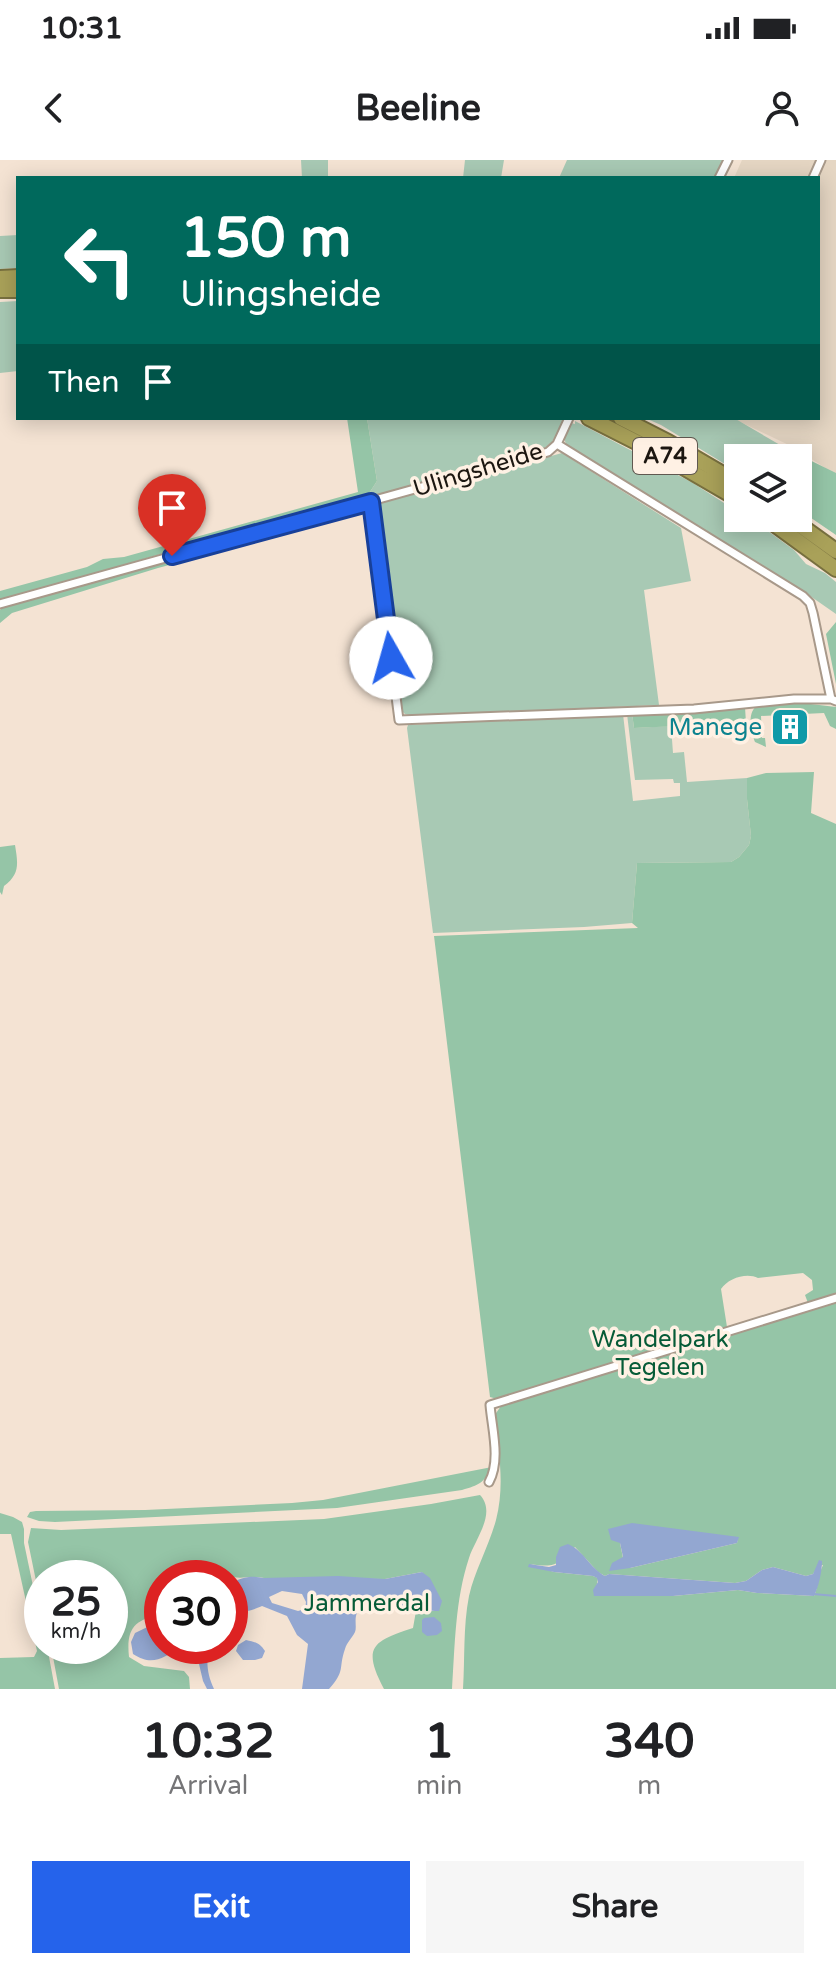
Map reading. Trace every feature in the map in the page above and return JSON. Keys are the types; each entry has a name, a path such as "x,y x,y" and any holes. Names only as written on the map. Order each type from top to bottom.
{"highway":[{"name":"A74","path":"593,420 724,491"},
{"name":"A74","path":"625,420 724,475"},
{"path":"785,532 836,569"},
{"path":"810,532 836,551"}],"street":[{"name":"Ulingsheide","path":"0,604 548,452 557,444 568,420"},
{"path":"371,502 399,720 694,709 794,699 833,700 813,613 810,603 803,596 557,444"},
{"path":"489,1482 495,1464 490,1405 836,1298"}],"shaded area":[{"path":"742,160 836,160 836,475 812,459 812,444 787,444 736,420 820,420 820,176 735,176"}],"green space":[{"path":"301,160 328,160 328,176 302,176"},
{"path":"465,160 504,160 501,176 463,176"},
{"path":"567,160 724,160 716,176 560,176"},
{"path":"16,235 16,268 0,269 0,236"},
{"path":"16,301 16,371 0,373 0,302"},
{"path":"347,420 367,420 377,481 366,498 0,600 0,591 87,567 103,559 124,557 358,492"},
{"path":"367,420 564,420 552,442 542,450 366,498 377,481"},
{"path":"650,420 737,420 778,444 724,444 724,463"},
{"path":"575,421 693,483 724,503 724,532 769,532 794,550 806,564 836,582 836,614 567,447 564,438 571,423 575,424"},
{"path":"562,453 681,528 691,581 644,590 659,705 405,714 402,711 376,507"},
{"path":"812,461 836,473 836,535 812,519"},
{"path":"365,505 367,512 158,568 12,613 0,623 0,610 7,604"},
{"path":"836,622 836,684 826,634"},
{"path":"794,702 836,707 836,729 830,726 824,713 761,716 762,738 765,738 766,747 755,742 752,711 767,703"},
{"path":"745,707 746,723 634,728 632,713"},
{"path":"632,713 634,728 671,726 673,753 684,752 687,782 747,778 751,836 749,845 739,857 731,862 637,863 632,923 433,933 408,725 623,714 633,801 680,796 680,783 674,783 673,779 635,780 627,714"},
{"path":"814,772 811,813 836,824 836,1294 808,1303 805,1295 813,1290 812,1280 803,1273 738,1277 721,1289 727,1327 497,1399 490,1397 434,936 638,928 632,923 637,863 731,862 749,845 751,836 747,778 766,773"},
{"path":"15,845 17,868 4,886 2,895 0,847"},
{"path":"836,1302 836,1689 463,1689 469,1596 499,1507 500,1468 494,1416 501,1406","holes":["738,1538 737,1543 630,1568 623,1558 620,1543","575,1547 605,1576 735,1583 746,1581 762,1570 773,1567 806,1576 823,1565 814,1596 738,1590 673,1596 595,1596 598,1578 554,1572 530,1564 556,1564"]},
{"path":"492,1467 480,1483 462,1490 337,1508 55,1522 27,1517 30,1512 36,1511 145,1510 323,1500"},
{"path":"480,1495 486,1510 461,1590 452,1689 384,1689 373,1663 375,1647 389,1637 413,1628 416,1611 439,1611 422,1572 385,1579 248,1577 248,1560 144,1560 144,1620 131,1632 129,1657 144,1666 184,1671 189,1677 190,1689 59,1689 54,1664 128,1664 128,1560 32,1560 28,1542 31,1528 61,1530 324,1519"},
{"path":"0,1513 22,1522 28,1560 24,1560 24,1592 11,1534 0,1534"},
{"path":"24,1657 24,1664 50,1664 55,1689 0,1689 0,1658"}],"water":[{"path":"632,1523 739,1537 737,1543 609,1571 612,1563 623,1557 620,1543 611,1540 608,1529"},
{"path":"568,1544 605,1576 735,1583 746,1581 762,1570 773,1567 806,1576 813,1574 819,1560 822,1565 814,1596 738,1590 673,1596 594,1596 593,1590 598,1582 593,1576 528,1567 529,1564 556,1565 560,1547"},
{"path":"422,1572 430,1578 442,1601 439,1611 361,1610 357,1613 355,1632 346,1647 340,1673 334,1683 329,1689 302,1689 308,1644 297,1635 287,1616 262,1606 248,1611 248,1577 385,1579","holes":["282,1591 302,1594 305,1609 298,1611 272,1603 269,1597"]},
{"path":"434,1617 441,1623 442,1631 427,1636 422,1632 422,1620"},
{"path":"144,1629 144,1659 133,1654 131,1642 135,1633"},
{"path":"248,1641 257,1643 265,1651 262,1658 248,1660"},
{"path":"199,1664 208,1664 214,1689 207,1689"}],"waterway":[{"path":"813,1594 836,1596"}],"place":[{"name":"Manege","path":"790,727"}],"route":[{"path":"172,556 371,502 391,658"}],"park label":[{"name":"Wandelpark Tegelen","path":"660,1353"},
{"name":"Jammerdal","path":"367,1603"}]}
